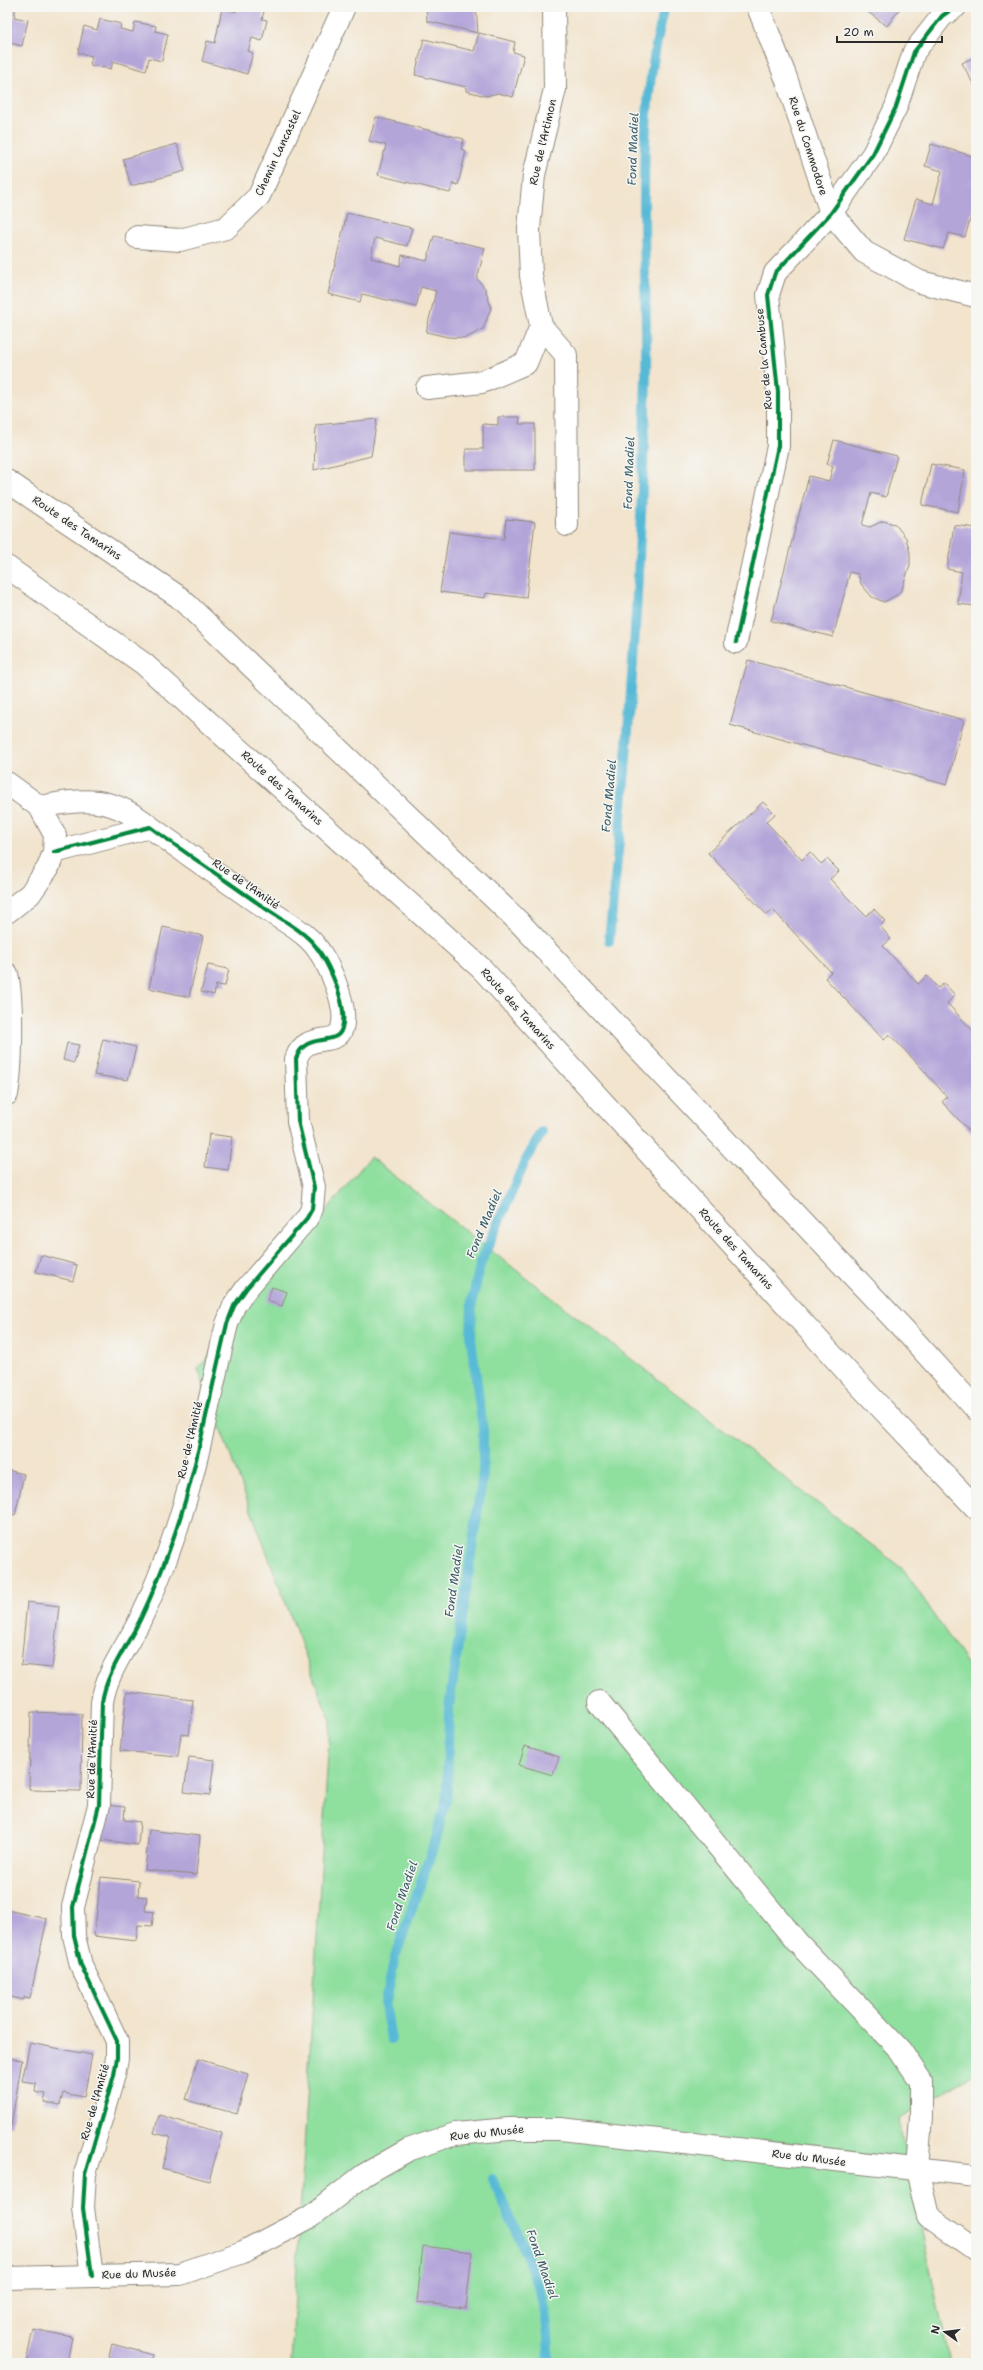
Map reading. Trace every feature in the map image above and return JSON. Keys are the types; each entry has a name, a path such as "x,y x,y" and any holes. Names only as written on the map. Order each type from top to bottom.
{"main road":[{"name":"Chemin Lancastel","path":"137,237 180,240 226,228 259,196 344,7"},
{"name":"Rue de l'Artimon","path":"541,326 531,276 529,228 534,175 555,89 554,7"},
{"name":"Rue du Commodore","path":"758,7 786,78 831,214 864,252 920,282 976,296"},
{"name":"Rue de la Cambuse","path":"736,642 778,446 778,392 768,295 774,273 831,214 873,154 896,107 914,52 942,16 955,7"},
{"path":"427,388 482,382 526,363 541,326 566,355 566,525"},
{"name":"Route des Tamarins","path":"7,481 179,597 300,712 519,922 905,1330 976,1408"},
{"name":"Route des Tamarins","path":"7,567 144,664 482,969 851,1376 976,1508"},
{"path":"7,783 40,807 55,835 54,852 48,868 30,894 7,912"},
{"name":"Rue de l'Amitié","path":"40,807 69,801 96,801 124,808 309,939 332,970 344,1023 338,1035 333,1038 314,1040 306,1044 299,1050 296,1058 298,1121 314,1187 312,1209 307,1218 273,1256 234,1306 227,1324 173,1542 143,1613 110,1672 105,1686 102,1702 99,1805 73,1907 74,1936 81,1965 117,2042 117,2058 114,2074 85,2174 84,2208 92,2276"},
{"path":"54,852 150,827"},
{"path":"7,974 10,1010 10,1079 7,1094"},
{"path":"599,1702 798,1942 900,2050 921,2081 921,2117 917,2170 928,2216 976,2250"},
{"name":"Rue du Musée","path":"7,2278 180,2274 244,2252 310,2217 364,2176 408,2150 455,2134 509,2129 561,2129 976,2176"}],"green space":[{"path":"370,1157 904,1570 976,1677 976,2073 898,2119 950,2363 291,2363 330,1721 198,1369"}],"building":[{"path":"7,7 16,7 14,17 28,20 22,46 9,43 8,49"},
{"path":"237,7 265,7 262,19 267,20 262,41 252,38 248,51 253,53 247,74 202,61 207,41 215,43 222,8 236,12"},
{"path":"426,7 476,7 478,33 427,21"},
{"path":"861,7 901,7 887,26"},
{"path":"100,19 121,24 120,29 133,32 135,22 156,26 155,31 168,34 162,61 149,58 146,71 113,61 111,69 90,65 92,56 78,53 84,26 97,30"},
{"path":"479,33 515,42 513,52 524,55 513,97 498,93 486,96 466,91 466,87 415,75 424,39 474,51"},
{"path":"976,56 976,89 962,63"},
{"path":"376,117 464,139 461,149 466,151 458,185 453,183 450,193 378,175 386,145 369,141"},
{"path":"177,144 185,171 131,186 123,159"},
{"path":"931,144 976,157 976,199 965,237 949,233 943,249 904,239 916,199 933,204 942,171 925,166"},
{"path":"347,213 412,228 407,246 375,238 371,258 400,266 402,255 427,261 434,236 485,248 477,279 485,288 491,308 483,329 466,338 448,337 426,332 436,291 421,287 416,307 362,294 360,302 328,294"},
{"path":"498,417 520,417 519,424 535,424 535,470 466,470 466,449 483,449 483,424 498,425"},
{"path":"377,419 371,456 314,470 316,425"},
{"path":"834,440 897,456 886,497 871,493 862,525 870,527 883,521 895,524 906,538 910,553 910,565 902,589 897,595 884,602 872,597 861,584 858,574 850,572 833,637 771,621 809,476 829,481 833,466 827,464"},
{"path":"931,464 965,470 958,512 922,505"},
{"path":"506,519 535,522 526,598 486,593 485,598 440,592 449,532 504,539"},
{"path":"954,525 976,528 976,606 958,604 962,572 947,569"},
{"path":"748,660 964,720 947,785 730,725"},
{"path":"763,802 775,814 766,822 802,860 810,852 821,864 827,859 839,871 830,879 866,916 874,909 885,921 880,926 891,939 883,946 918,984 927,976 938,988 944,983 955,995 947,1003 976,1034 976,1138 942,1102 947,1097 919,1065 889,1034 884,1040 825,978 831,972 773,910 767,915 708,853"},
{"path":"163,927 203,936 189,997 149,988"},
{"path":"208,965 229,969 225,986 216,985 214,995 201,992"},
{"path":"103,1039 136,1047 128,1080 94,1075"},
{"path":"67,1043 79,1045 74,1063 63,1060"},
{"path":"209,1134 232,1137 228,1170 205,1167"},
{"path":"41,1255 77,1265 73,1281 36,1272"},
{"path":"272,1287 287,1292 282,1306 267,1301"},
{"path":"7,1470 24,1474 15,1515 7,1513"},
{"path":"27,1602 59,1606 52,1668 21,1665"},
{"path":"127,1692 193,1700 189,1735 181,1734 178,1756 120,1751"},
{"path":"31,1712 82,1714 81,1791 29,1790"},
{"path":"525,1746 559,1757 553,1775 519,1765"},
{"path":"189,1757 214,1760 210,1795 184,1792"},
{"path":"104,1805 125,1807 124,1820 140,1822 138,1845 101,1840"},
{"path":"149,1830 200,1836 196,1875 145,1870"},
{"path":"101,1877 139,1881 138,1896 147,1897 145,1911 154,1912 152,1926 138,1925 136,1941 94,1936"},
{"path":"7,1910 47,1919 30,1998 24,1997 24,2000 7,1996"},
{"path":"30,2043 92,2055 84,2097 63,2093 60,2105 44,2102 46,2094 35,2092 36,2083 22,2081"},
{"path":"7,2058 22,2060 11,2126 7,2126"},
{"path":"198,2059 248,2074 237,2114 186,2100"},
{"path":"159,2115 222,2133 209,2181 162,2168 170,2137 154,2133"},
{"path":"423,2246 472,2252 466,2308 417,2302"},
{"path":"33,2329 72,2337 67,2363 26,2363"},
{"path":"112,2344 153,2355 151,2363 107,2363"}],"waterway":[{"name":"Fond Madiel","path":"609,941 623,801 641,519 646,377 644,238 645,145 648,98 655,52 665,7"},
{"name":"Fond Madiel","path":"391,2039 385,2005 395,1957 436,1839 447,1794 449,1707 483,1473 483,1430 471,1339 472,1301 481,1262 524,1164 542,1132"},
{"name":"Fond Madiel","path":"492,2179 523,2245 540,2291 548,2339 548,2363"}],"cycle path":[{"path":"736,642 778,446 778,392 768,295 775,273 831,213 873,154 896,107 914,52 942,16 955,7"},
{"path":"54,852 150,827 309,939 316,946 329,968 339,994 343,1018 342,1028 339,1034 334,1037 306,1045 300,1050 296,1059 298,1121 314,1187 312,1209 307,1218 246,1289 234,1306 227,1324 220,1351 189,1489 172,1542 144,1611 118,1660 104,1691 102,1702 99,1805 73,1907 74,1936 81,1965 117,2041 117,2058 114,2075 85,2174 83,2208 92,2276"}]}
